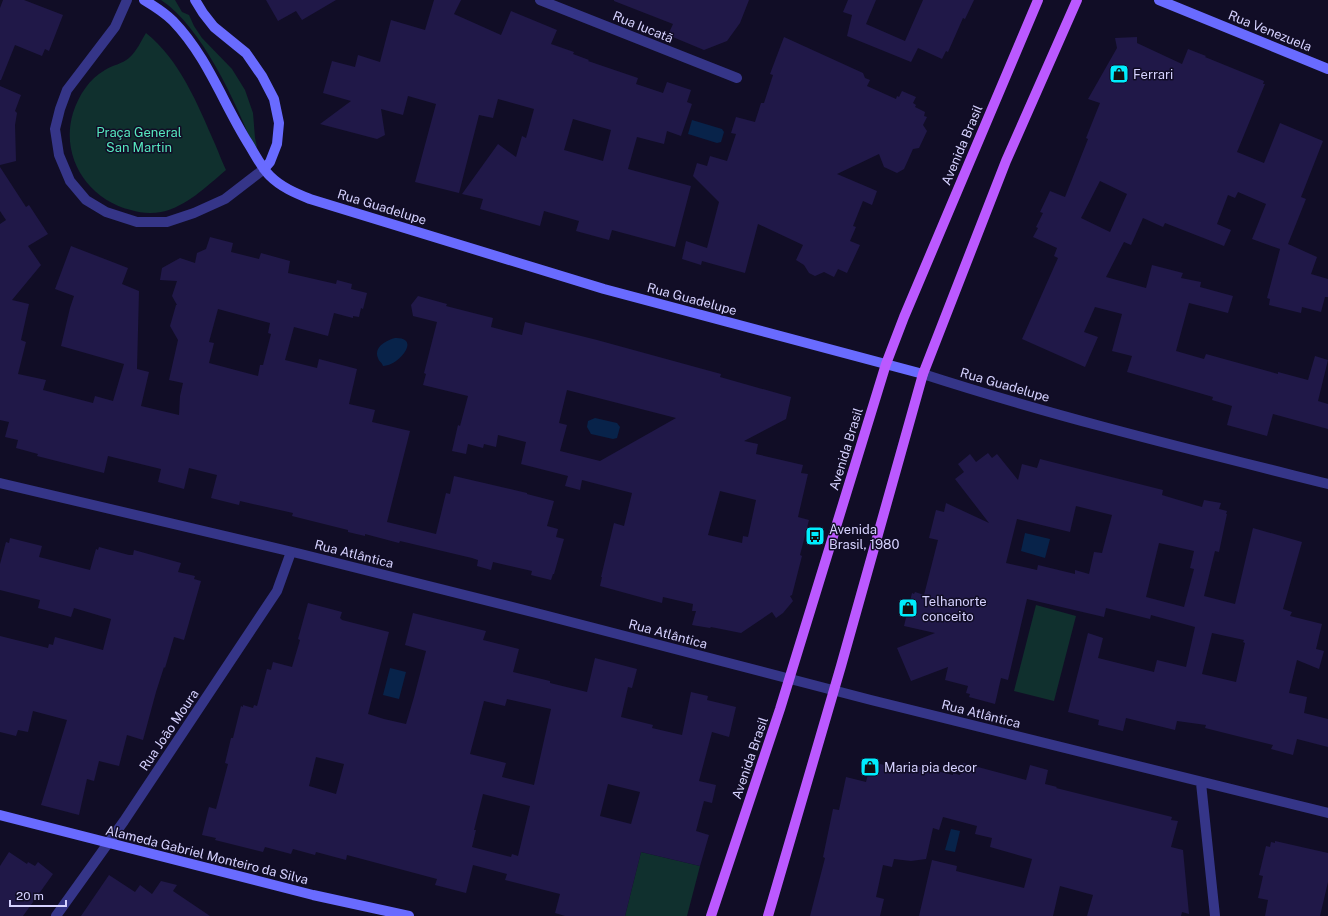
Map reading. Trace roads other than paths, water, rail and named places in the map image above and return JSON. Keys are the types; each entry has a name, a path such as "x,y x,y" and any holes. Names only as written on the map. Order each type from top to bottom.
{"main road":[{"name":"Avenida Brasil","path":"711,916 789,679 886,364 904,317 1038,0"},
{"path":"768,916 834,690 923,374 1006,161 1077,0"}],"street":[{"path":"127,0 115,27 67,90 60,109 56,129 59,155 70,181 86,200 106,212 137,222 167,222 194,213 225,199 264,169 270,162 277,144 279,124 274,99 262,76 246,53 214,27 195,0"},
{"name":"Rua Guadelupe","path":"144,0 173,20 190,41 238,126 269,176 286,188 310,199 604,289 923,374 1077,419 1328,484"},
{"name":"Rua Iucatã","path":"540,0 737,78"},
{"name":"Rua Venezuela","path":"1159,0 1328,69"},
{"name":"Rua Atlântica","path":"0,483 291,552 544,615 789,679 1328,813"},
{"name":"Rua João Moura","path":"56,916 89,868 109,843 277,591 291,552"},
{"path":"1201,782 1215,916"},
{"name":"Alameda Gabriel Monteiro da Silva","path":"0,815 313,895 409,916"}],"water":[{"path":"692,120 722,129 724,132 721,142 717,143 688,134"},
{"path":"395,338 403,339 407,342 405,352 401,357 389,365 383,366 378,359 377,351 385,342"},
{"path":"595,418 617,423 620,427 617,438 613,439 591,434 587,427 588,421"},
{"path":"1025,533 1050,539 1045,558 1021,551"},
{"path":"390,668 406,672 399,699 383,695"},
{"path":"951,829 960,831 955,852 945,850"}],"place":[{"name":"Ferrari","path":"1119,74"},
{"name":"Avenida Brasil, 1980","path":"815,536"},
{"name":"Telhanorte conceito","path":"908,608"},
{"name":"Maria pia decor","path":"870,767"}],"park label":[{"name":"Praça General San Martin","path":"139,140"}]}
